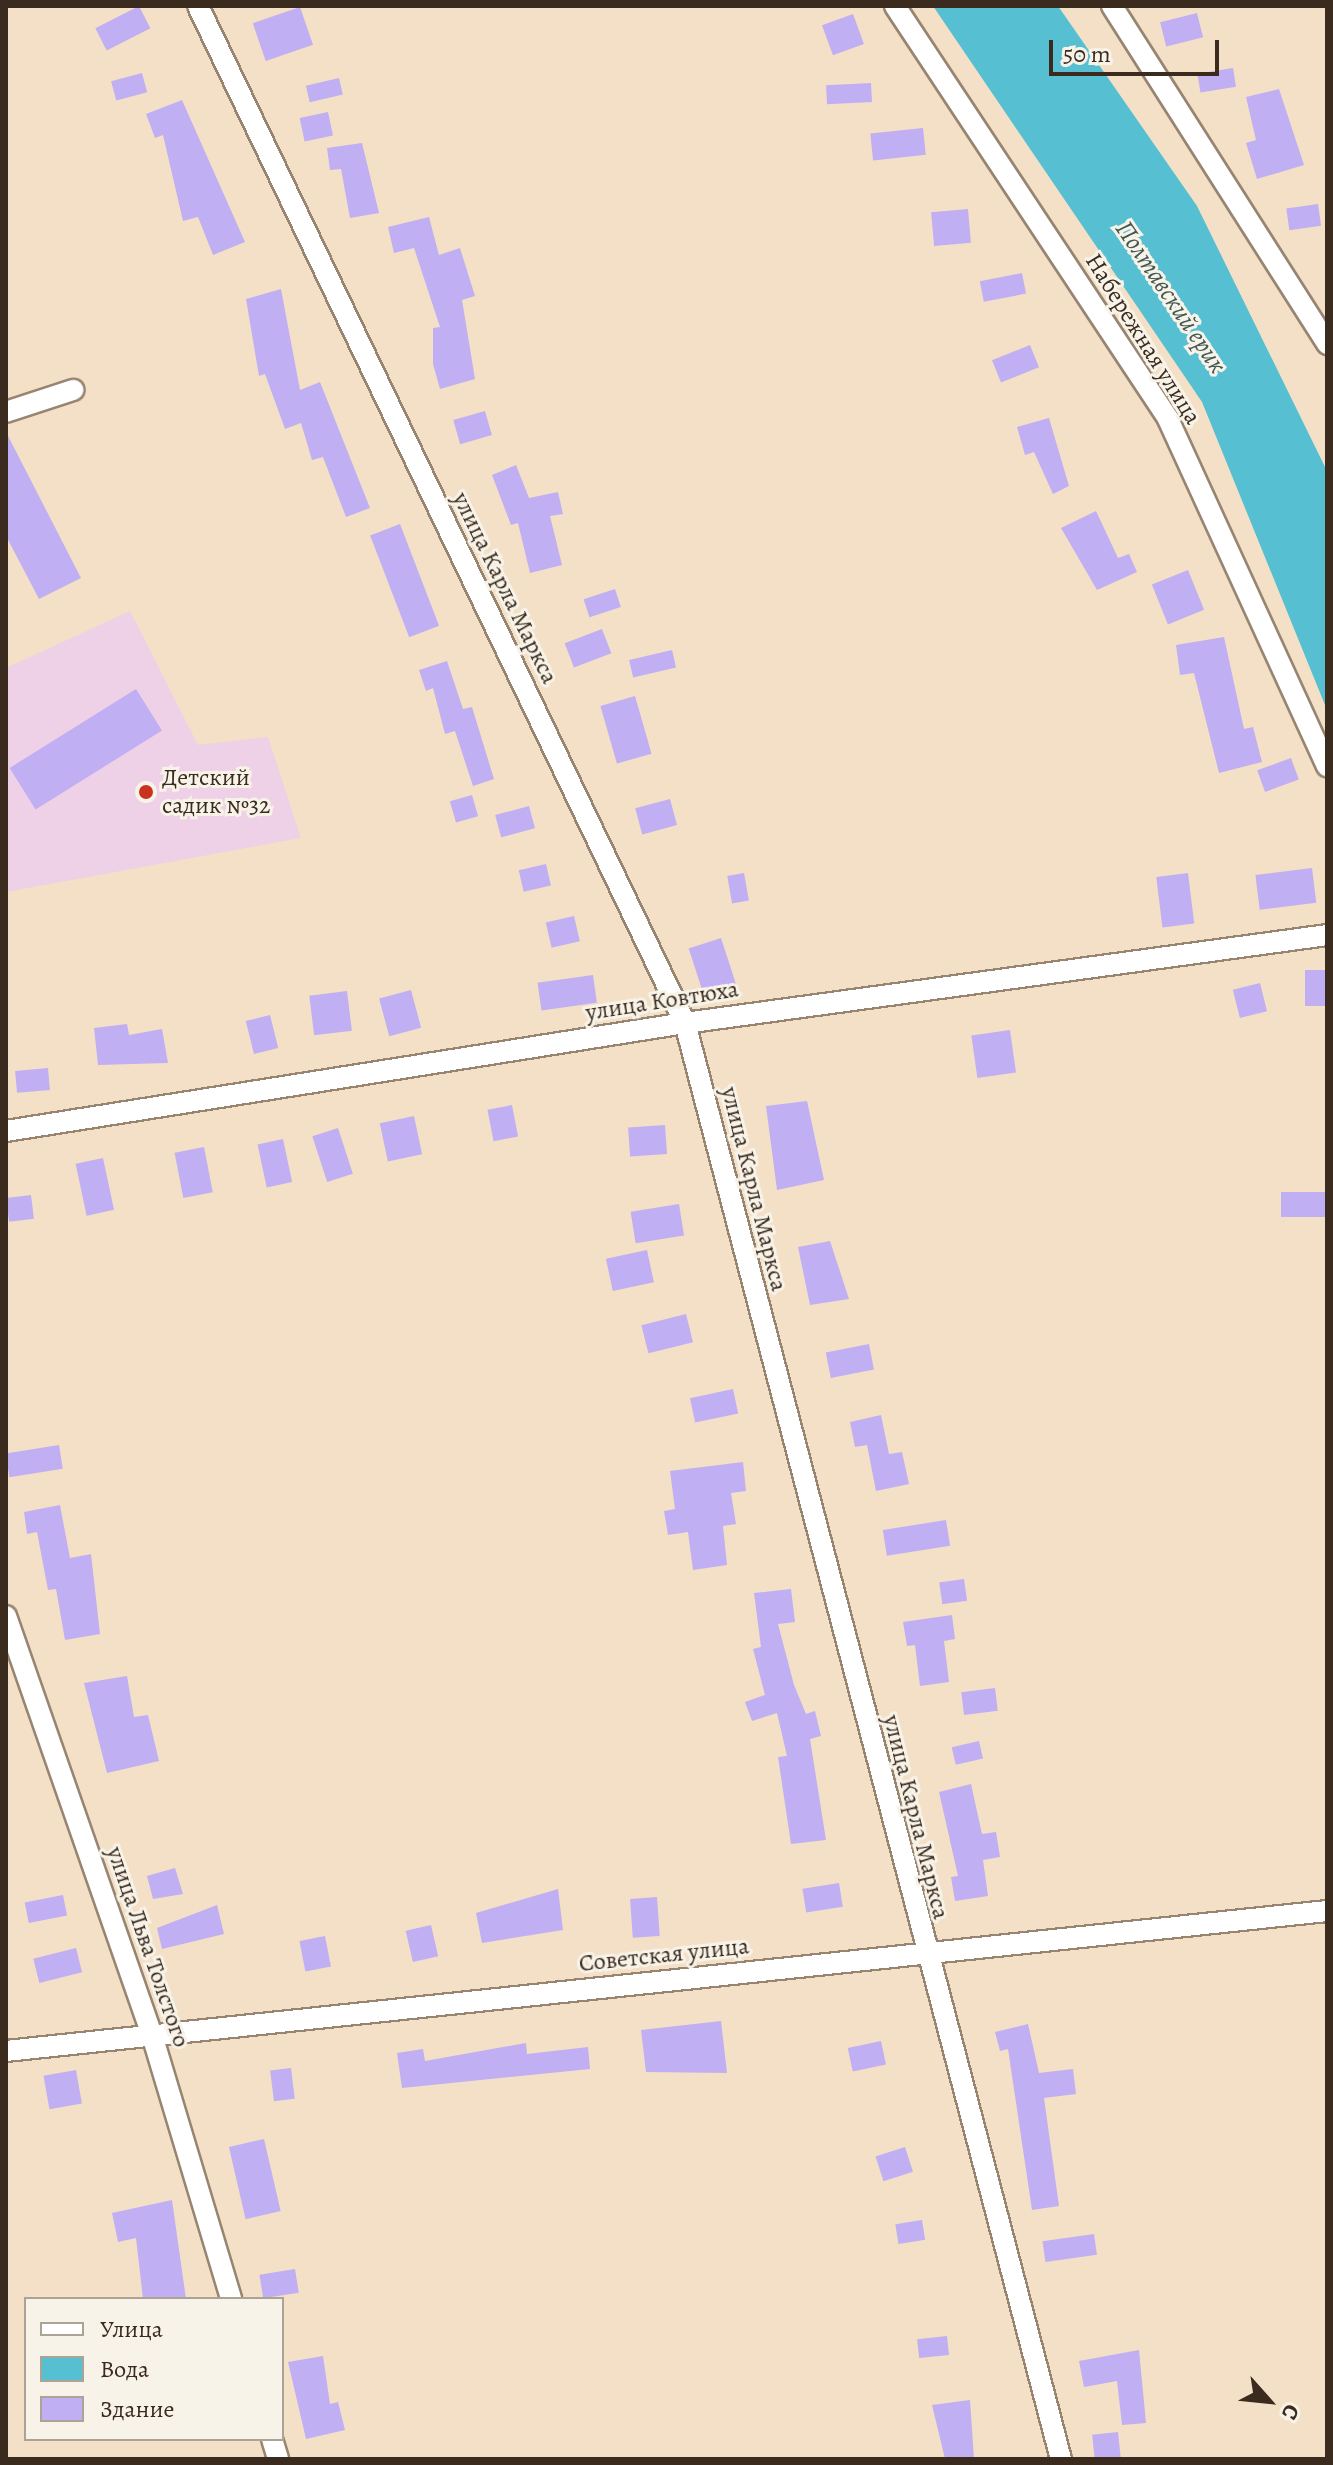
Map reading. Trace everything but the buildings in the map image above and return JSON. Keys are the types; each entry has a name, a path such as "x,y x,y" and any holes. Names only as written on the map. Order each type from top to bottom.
{"street":[{"name":"улица Карла Маркса","path":"198,6 685,1023 925,1954 1061,2459"},
{"name":"Набережная улица","path":"895,6 1168,419 1327,766"},
{"path":"1112,6 1327,344"},
{"path":"6,412 73,390"},
{"name":"улица Ковтюха","path":"6,1131 685,1023 1327,935"},
{"name":"улица Льва Толстого","path":"6,1616 152,2035 230,2297"},
{"name":"Советская улица","path":"6,2051 1327,1911"}],"shaded area":[{"name":"Детский садик №32","path":"130,611 198,745 268,737 301,838 6,892 6,668"}],"water":[{"name":"Полтавский ерик","path":"933,6 1058,6 1197,206 1327,471 1327,710 1202,402"}],"place":[{"name":"Детский садик №32","path":"146,792"}]}
